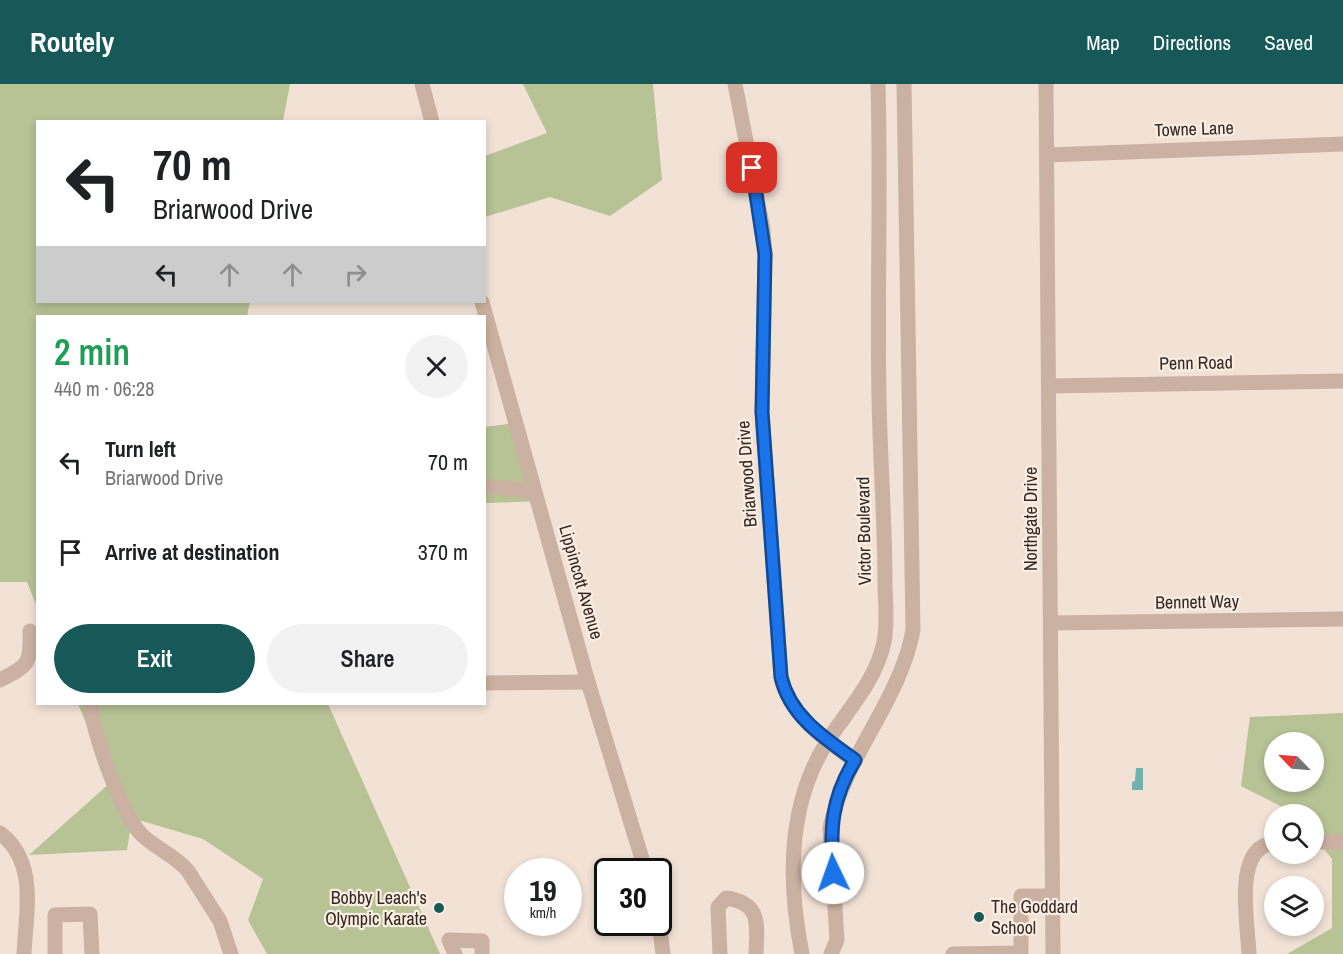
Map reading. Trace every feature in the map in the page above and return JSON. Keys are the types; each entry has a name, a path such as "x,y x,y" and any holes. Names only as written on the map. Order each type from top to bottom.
{"street":[{"path":"422,84 431,120"},
{"name":"Briarwood Drive","path":"735,84 765,245 762,412 781,677 785,693 792,706 827,741 855,760"},
{"name":"Victor Boulevard","path":"802,954 796,924 794,842 796,819 804,793 827,741 867,687 877,666 885,640 885,536 879,397 878,84"},
{"path":"831,954 837,940 830,828 847,773 895,686 913,630 904,84"},
{"name":"Northgate Drive","path":"1046,84 1053,954"},
{"name":"Towne Lane","path":"1047,155 1343,144"},
{"name":"Lippincott Avenue","path":"486,316 588,682 642,858"},
{"name":"Penn Road","path":"1049,386 1343,381"},
{"path":"486,486 535,492"},
{"name":"Bennett Way","path":"1051,623 1343,619"},
{"path":"0,680 26,667 31,655 30,631"},
{"path":"486,682 588,682"},
{"path":"91,705 93,723 109,769 132,821 145,838 182,863 188,871 220,921 231,954"},
{"path":"0,832 15,847 24,864 24,954"},
{"path":"1324,842 1343,842"},
{"path":"1249,954 1246,868 1252,854 1264,844"},
{"path":"953,954 1021,953 1021,896 1052,896"},
{"path":"720,954 718,907 726,898 735,900 754,912 758,920 756,954"},
{"path":"55,954 55,915 90,914 92,954"},
{"path":"661,936 663,954"},
{"path":"455,954 449,940 482,941 482,954"}],"green space":[{"path":"0,84 290,84 283,120 36,120 36,303 250,303 247,315 36,315 36,604 27,582 0,582"},
{"path":"523,84 653,84 662,180 610,216 550,197 486,217 486,156 547,133"},
{"path":"523,422 545,501 486,503 486,427"},
{"path":"78,705 328,705 440,954 267,954 248,920 263,879 203,839 132,818 127,850 29,855 111,782"},
{"path":"1343,713 1343,954 1287,954 1318,936 1324,936 1324,933 1332,928 1332,859 1324,849 1324,804 1276,804 1241,786 1250,717"}],"water":[{"path":"1136,768 1143,768 1143,790 1132,790"}],"place":[{"name":"Bobby Leach's Olympic Karate","path":"439,908"},
{"name":"The Goddard School","path":"979,917"}],"route":[{"path":"752,168 765,254 762,412 781,677 785,693 792,706 827,741 855,760 847,773 830,828 833,873"}]}
